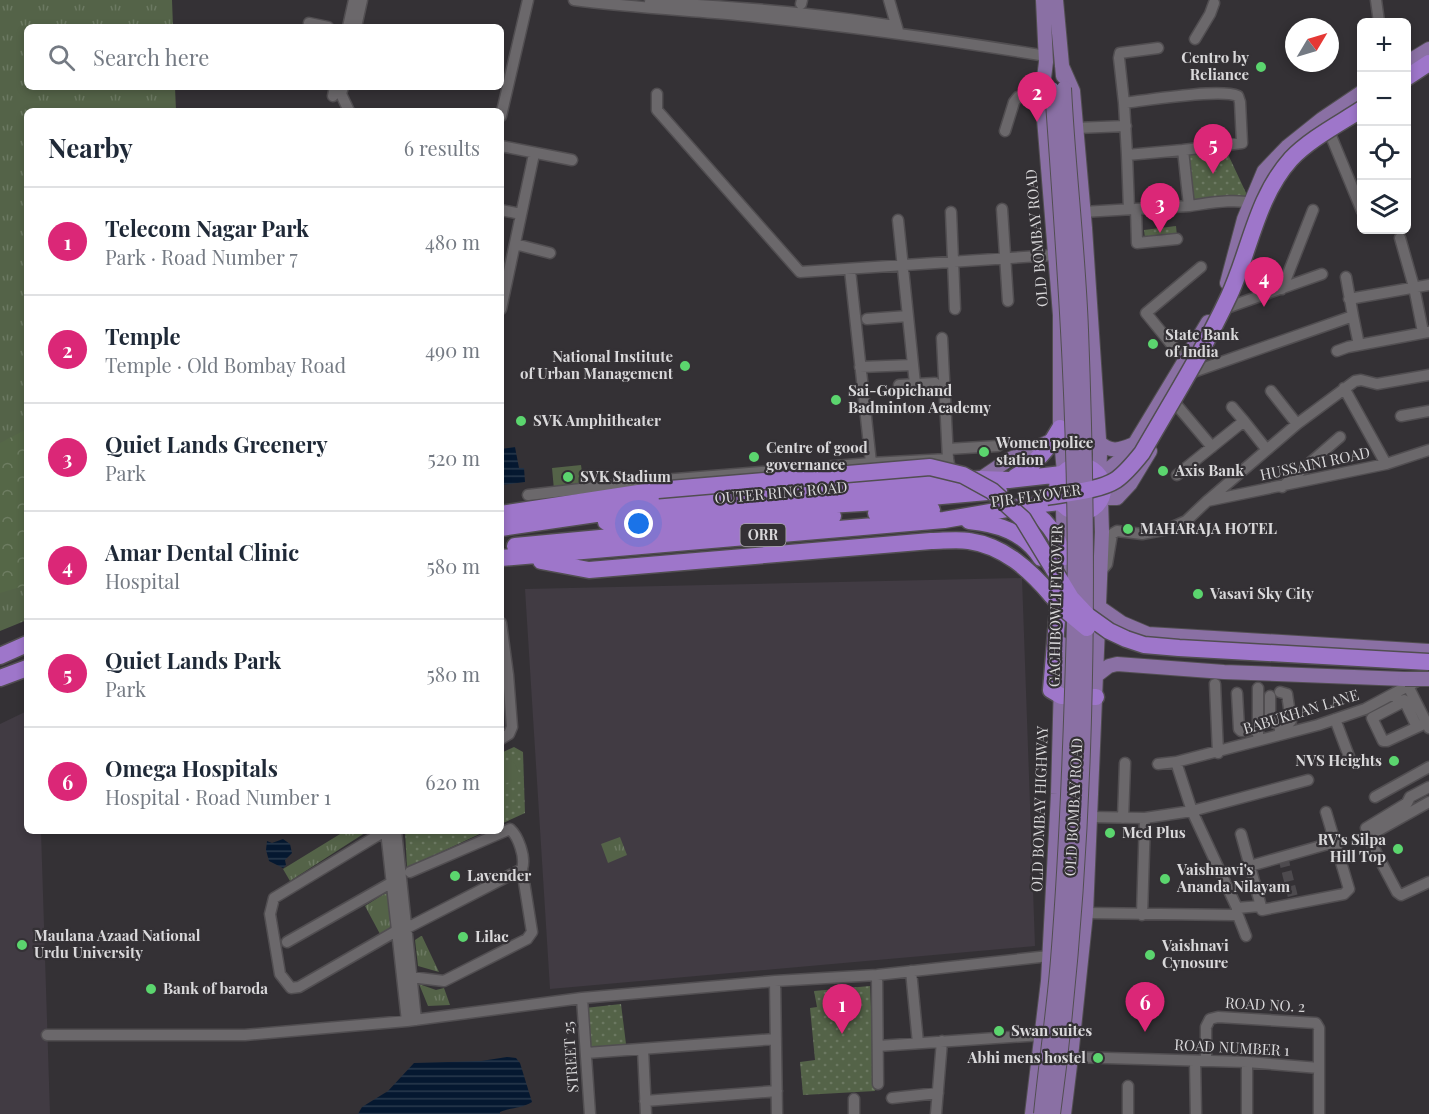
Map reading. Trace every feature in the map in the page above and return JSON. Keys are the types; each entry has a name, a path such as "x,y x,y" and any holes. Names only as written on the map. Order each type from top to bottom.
{"highway":[{"path":"1411,67 1429,56"},
{"path":"1411,75 1429,63"},
{"name":"PJR FLYOVER","path":"504,535 568,526 1048,486 1108,475 1130,459 1177,381 1237,261 1248,219 1269,173 1300,143 1357,103"},
{"name":"PJR FLYOVER","path":"504,547 842,515 934,510 1046,496 1097,487 1114,481 1143,453 1215,325 1230,294 1259,212 1274,181 1292,158 1357,112"},
{"path":"1009,480 1034,463 1058,434"},
{"path":"1080,466 1094,470 1099,475 1104,488 1102,500 1096,507 1081,513 1073,512 1062,503 1057,488 1063,474 1080,466"},
{"path":"504,514 658,490 930,467 963,475 992,491 1023,519 1071,598 1088,616 1109,631 1126,639 1144,645 1179,648 1429,662"},
{"name":"OUTER RING ROAD","path":"504,528 664,504 818,490 980,479 1009,480 1063,474"},
{"name":"ORR","path":"504,558 944,520 1024,506 1062,503"},
{"path":"1024,506 1036,512 1049,525 1059,540 1064,557"},
{"path":"944,520 975,521 999,526 1016,533 1039,554 1048,568 1058,609 1052,690 1061,696 1096,697"},
{"path":"520,556 589,570 931,541 968,541 996,549 1023,565 1069,613 1091,631 1112,644 1134,652 1150,656 1193,656 1316,666 1389,670 1429,669"},
{"path":"0,656 24,645"},
{"path":"0,678 24,669"}],"main road":[{"path":"1042,53 1043,0"},
{"name":"GACHIBOWLI FLYOVER","path":"1041,1114 1060,919 1068,797 1074,624 1074,507 1069,322 1053,91 1062,66 1056,0"},
{"path":"1411,60 1429,49"},
{"name":"GACHIBOWLI FLYOVER","path":"1042,53 1053,91 1081,331 1085,629 1073,918 1053,1114"},
{"path":"1062,66 1073,91 1099,442 1099,475"},
{"path":"1411,83 1429,70"},
{"name":"OLD BOMBAY ROAD","path":"1053,91 1054,255 1062,364 1058,434 1063,474"},
{"path":"1102,500 1117,498 1130,484 1175,403 1216,310 1250,202 1264,171 1287,147 1357,95"},
{"path":"1099,475 1125,456 1136,443 1229,307 1266,207 1279,183 1298,161 1357,119"},
{"path":"1062,364 1093,362"},
{"path":"980,479 1008,460 1058,434"},
{"path":"1099,442 1106,449 1115,450 1136,443"},
{"name":"OLD BOMBAY ROAD","path":"1064,1114 1086,913 1102,500"},
{"name":"OLD BOMBAY HIGHWAY","path":"1032,1114 1049,956 1058,794 1064,557 1062,503"},
{"path":"1099,608 1122,623 1148,633 1429,651"},
{"path":"1096,676 1109,666 1117,664 1407,683 1429,677"}],"street":[{"path":"349,24 354,0"},
{"path":"357,24 362,0"},
{"path":"504,88 506,70 528,0"},
{"path":"574,0 898,30"},
{"path":"629,0 706,4 816,15 1042,53"},
{"path":"889,0 898,30"},
{"path":"1376,0 1378,18"},
{"path":"1194,39 1210,14 1214,3"},
{"path":"309,23 314,24"},
{"path":"1158,48 1120,53 1127,155 1137,243 1177,239"},
{"path":"342,90 341,94 348,108"},
{"path":"502,108 504,90"},
{"path":"1005,131 1014,102 1018,98 1053,91"},
{"path":"657,94 657,110 800,272 1054,255"},
{"path":"1124,103 1199,95 1233,94 1238,96 1240,102 1242,143 1127,155"},
{"path":"1076,128 1126,126"},
{"path":"1331,136 1357,199"},
{"path":"504,147 572,160"},
{"path":"1183,150 1189,206"},
{"path":"504,278 515,244 534,153"},
{"path":"1083,212 1224,202 1250,202 1266,207"},
{"path":"1002,209 1008,301"},
{"path":"1282,289 1312,210"},
{"path":"504,211 521,214"},
{"path":"951,212 955,309"},
{"path":"898,220 915,384"},
{"path":"1337,351 1426,332 1400,238"},
{"path":"515,244 549,253"},
{"path":"1201,267 1146,313 1189,367 1353,316"},
{"path":"850,270 871,463"},
{"path":"1229,307 1322,274"},
{"path":"1346,277 1359,345"},
{"path":"1349,300 1429,285"},
{"path":"867,319 908,316"},
{"path":"942,338 948,454 953,482"},
{"path":"860,367 913,365"},
{"path":"1101,572 1107,564 1112,534 1117,531 1142,534 1168,529 1186,521 1297,424 1344,388 1361,380 1377,384 1429,375"},
{"path":"899,385 935,383"},
{"path":"1344,388 1386,464"},
{"path":"1271,391 1297,424"},
{"path":"1175,403 1212,447"},
{"path":"1232,407 1267,450"},
{"path":"1401,416 1429,411"},
{"path":"1177,475 1244,421"},
{"path":"1282,487 1340,437"},
{"path":"528,495 871,463 998,446"},
{"name":"HUSSAINI ROAD","path":"1206,502 1386,464 1429,450"},
{"path":"504,737 509,734 512,727 505,677"},
{"path":"1407,683 1424,726"},
{"name":"BABUKHAN LANE","path":"1158,764 1218,753 1260,741 1280,730 1335,719 1400,696 1407,683"},
{"path":"1215,684 1218,753"},
{"path":"1258,688 1260,741"},
{"path":"1237,693 1240,731 1258,728"},
{"path":"1275,694 1287,694 1291,721 1280,730 1270,721 1275,694"},
{"path":"1400,696 1400,704 1372,717 1382,740 1387,741 1424,726"},
{"path":"1400,696 1424,726"},
{"path":"1335,719 1350,759"},
{"path":"1176,762 1192,811 1240,910 1246,936"},
{"path":"1123,818 1125,763"},
{"path":"1375,797 1429,768"},
{"path":"1091,817 1145,818 1192,811 1308,780"},
{"path":"1366,828 1407,803 1410,797 1429,787"},
{"path":"1429,802 1372,834 1369,839 1397,892 1401,895 1429,882"},
{"path":"1241,834 1260,903 1264,910 1348,892 1326,812"},
{"path":"1142,915 1145,818"},
{"path":"406,976 444,981 531,936 522,868 524,859 513,832 510,829 504,832"},
{"path":"381,834 274,898 270,914 280,974 291,988 299,987 402,929 522,868"},
{"path":"387,834 401,877"},
{"path":"396,834 411,1021"},
{"path":"287,942 401,877 499,834"},
{"path":"1250,866 1335,842"},
{"path":"1086,913 1233,915 1260,903"},
{"path":"47,1035 245,1035 411,1021 582,998 775,981 877,975 1049,956"},
{"path":"911,971 918,1043"},
{"path":"877,975 878,1084"},
{"path":"775,981 777,1114"},
{"name":"STREET 25","path":"582,998 590,1114"},
{"name":"ROAD NO. 2","path":"1201,1061 1206,1027 1210,1019 1218,1017 1311,1022 1316,1023 1319,1028 1319,1068"},
{"path":"878,1046 1042,1035"},
{"path":"586,1053 776,1039"},
{"path":"936,1114 942,1041"},
{"path":"643,1049 646,1114"},
{"name":"ROAD NUMBER 1","path":"1071,1057 1247,1062 1319,1068"},
{"path":"1196,1114 1201,1061"},
{"path":"1246,1114 1247,1062"},
{"path":"1318,1114 1319,1068"},
{"path":"1128,1086 1128,1114"},
{"path":"645,1101 777,1091"},
{"path":"892,1098 938,1093"},
{"path":"854,1099 854,1114"}],"shaded area":[{"path":"1022,578 1035,946 550,989 525,589"},
{"name":"Maulana Azaad National Urdu University","path":"24,712 24,834 41,834 50,1114 0,1114 0,724"}],"green space":[{"path":"0,0 172,0 173,24 24,24 24,90 175,90 176,108 24,108 24,621 0,631"},
{"path":"1225,148 1248,197 1191,202 1187,152"},
{"path":"1176,226 1177,236 1145,239 1144,230"},
{"path":"24,431 24,586 0,593 0,443"},
{"name":"SVK Stadium","path":"581,465 584,486 554,490 552,468"},
{"path":"514,747 523,752 525,813 504,823 504,752"},
{"path":"513,761 521,776 504,784 504,766"},
{"path":"340,834 363,834 290,881 283,869"},
{"path":"405,834 480,834 407,868"},
{"path":"620,837 627,855 608,863 601,844"},
{"path":"387,892 391,927 380,934 365,906"},
{"path":"421,936 439,972 418,966 415,940"},
{"path":"419,984 436,990 444,988 450,1005 428,1006"},
{"path":"870,986 875,1091 803,1095 800,1062 815,1060 810,1008 817,1007 814,991"},
{"path":"621,1004 626,1044 588,1048 585,1008"}],"water":[{"path":"515,447 519,468 524,468 525,482 504,485 504,449"},
{"path":"283,839 290,844 292,853 285,860 286,865 283,868 269,861 266,850 267,841 272,843"},
{"path":"516,1058 520,1063 532,1102 528,1104 504,1110 500,1114 358,1114 362,1107 388,1091 414,1063 481,1061"}],"tunnel":[{"path":"1283,857 1295,905"}],"place":[{"name":"Centro by Reliance","path":"1261,67"},
{"name":"Temple","path":"1037,122"},
{"name":"Quiet Lands Park","path":"1213,174"},
{"name":"Quiet Lands Greenery","path":"1160,233"},
{"name":"Amar Dental Clinic","path":"1264,307"},
{"name":"State Bank of India","path":"1153,344"},
{"name":"National Institute of Urban Management","path":"685,366"},
{"name":"Sai-Gopichand Badminton Academy","path":"836,400"},
{"name":"SVK Amphitheater","path":"521,421"},
{"name":"Women police station","path":"984,452"},
{"name":"Centre of good governance","path":"754,457"},
{"name":"Axis Bank","path":"1163,471"},
{"name":"SVK Stadium","path":"568,477"},
{"name":"MAHARAJA HOTEL","path":"1128,529"},
{"name":"Vasavi Sky City","path":"1198,594"},
{"name":"NVS Heights","path":"1394,761"},
{"name":"Med Plus","path":"1110,833"},
{"name":"RV's Silpa Hill Top","path":"1398,849"},
{"name":"Lavender","path":"455,876"},
{"name":"Vaishnavi's Ananda Nilayam","path":"1165,879"},
{"name":"Lilac","path":"463,937"},
{"name":"Maulana Azaad National Urdu University","path":"22,945"},
{"name":"Vaishnavi Cynosure","path":"1150,955"},
{"name":"Bank of baroda","path":"151,989"},
{"name":"Swan suites","path":"999,1031"},
{"name":"Omega Hospitals","path":"1145,1032"},
{"name":"Telecom Nagar Park","path":"842,1034"},
{"name":"Abhi mens hostel","path":"1098,1058"}]}
